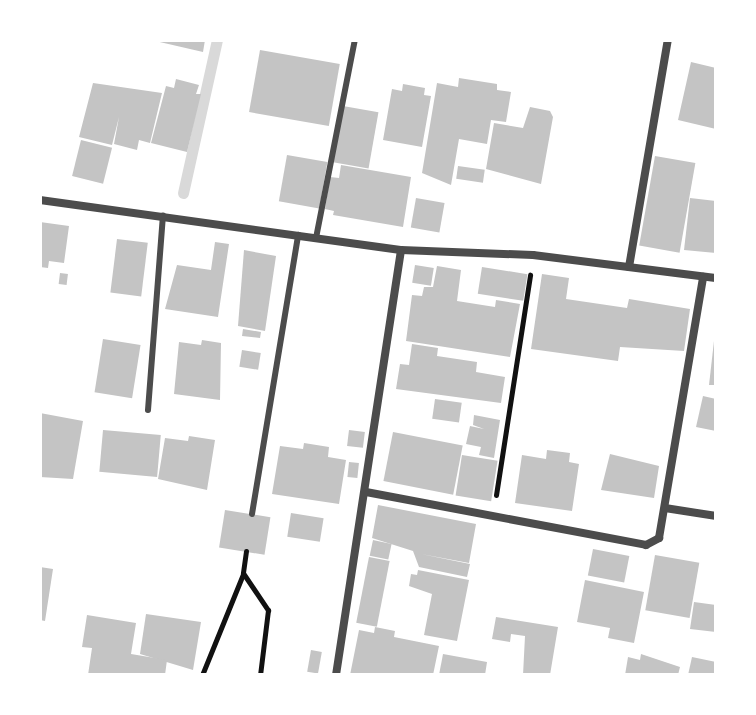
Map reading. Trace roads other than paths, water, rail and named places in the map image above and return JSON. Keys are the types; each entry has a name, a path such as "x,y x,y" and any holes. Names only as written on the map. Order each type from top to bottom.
{"street":[{"path":"629,267 668,40"},
{"path":"40,200 401,250 533,255 716,278"},
{"path":"336,675 401,250"},
{"path":"366,492 646,545 659,538 703,277"},
{"path":"665,508 716,516"}],"lane":[{"path":"316,238 355,40"},
{"path":"148,410 163,216"},
{"path":"252,514 298,235"}],"waterway":[{"path":"183,193 217,40"}]}
